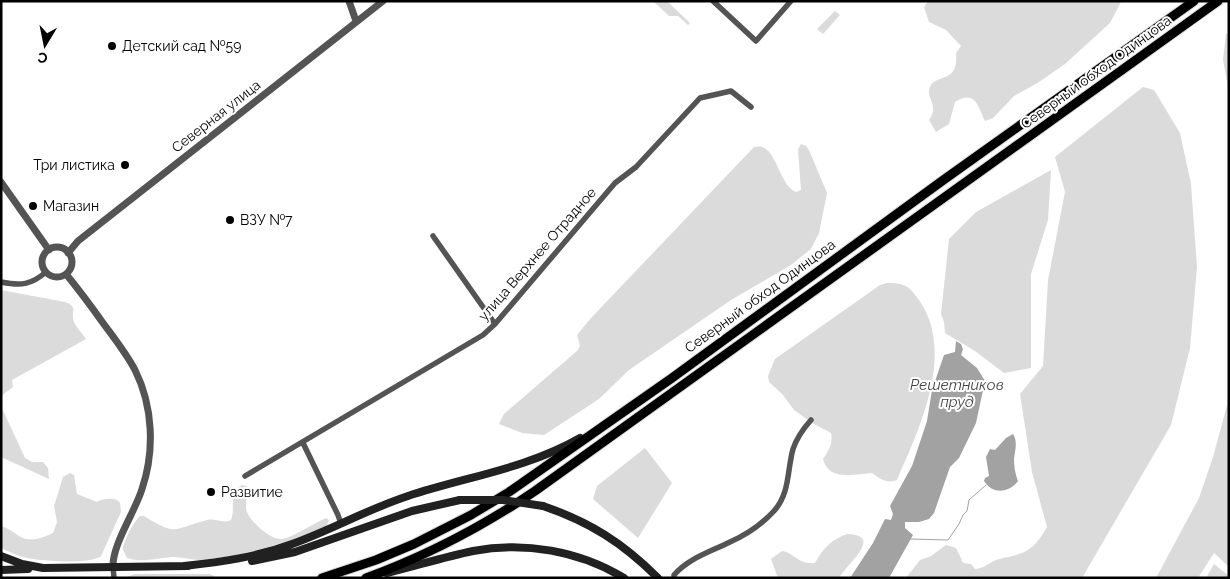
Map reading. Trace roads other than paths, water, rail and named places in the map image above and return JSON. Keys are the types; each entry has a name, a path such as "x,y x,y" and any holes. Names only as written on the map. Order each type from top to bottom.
{"highway":[{"name":"Северный обход Одинцова","path":"322,578 401,549 472,515 528,480 1194,1"},
{"name":"Северный обход Одинцова","path":"368,578 452,540 498,516 535,491 1218,1"}],"main road":[{"path":"184,566 228,561 260,554 300,541 407,496 506,470 576,440 626,410"},
{"path":"1,570 184,566 245,562 278,556 328,542 412,511 460,500 503,500 543,506 570,515 609,536 631,552 658,578"},
{"path":"368,578 474,551 500,548 540,548 564,553 600,566 624,578"},
{"path":"1,556 29,566 50,568"}],"street":[{"path":"349,1 356,21"},
{"name":"Северная улица","path":"68,253 78,241 383,1"},
{"path":"713,1 756,40 791,1"},
{"name":"улица Верхнее Отрадное","path":"245,476 470,344 495,324 615,183 636,167 700,98 731,91 751,107"},
{"path":"1,182 49,250"},
{"path":"433,236 495,324"},
{"path":"61,248 68,253 71,257 71,266 66,274 58,277 49,275 46,272 42,260 49,250 61,248"},
{"path":"1,282 14,285 34,282 46,272"},
{"path":"66,274 126,354 142,386 147,404 150,446 146,478 112,561 114,578"},
{"path":"674,578 675,572 687,563 748,533 772,513 781,502 785,491 793,451 799,434 811,420"},
{"path":"303,443 341,524"},
{"path":"118,545 117,557 126,567"}],"water":[{"name":"Решетников пруд","path":"956,341 961,344 963,349 961,355 977,368 985,381 976,423 959,458 950,467 934,513 929,519 919,522 905,522 905,528 913,535 889,578 850,578 873,543 885,519 891,520 893,514 890,506 912,466 927,421 932,390 944,355 955,352"},
{"path":"1013,434 1016,443 1014,467 1018,481 1006,490 992,489 984,481 989,476 986,457 990,449 995,450 1006,438"}],"waterway":[{"path":"910,539 948,540 967,511 969,500 986,485"}],"place":[{"name":"Детский сад №59","path":"112,46"},
{"name":"Три листика","path":"125,165"},
{"name":"Магазин","path":"33,206"},
{"name":"ВЗУ №7","path":"230,220"},
{"name":"Развитие","path":"211,492"}]}
